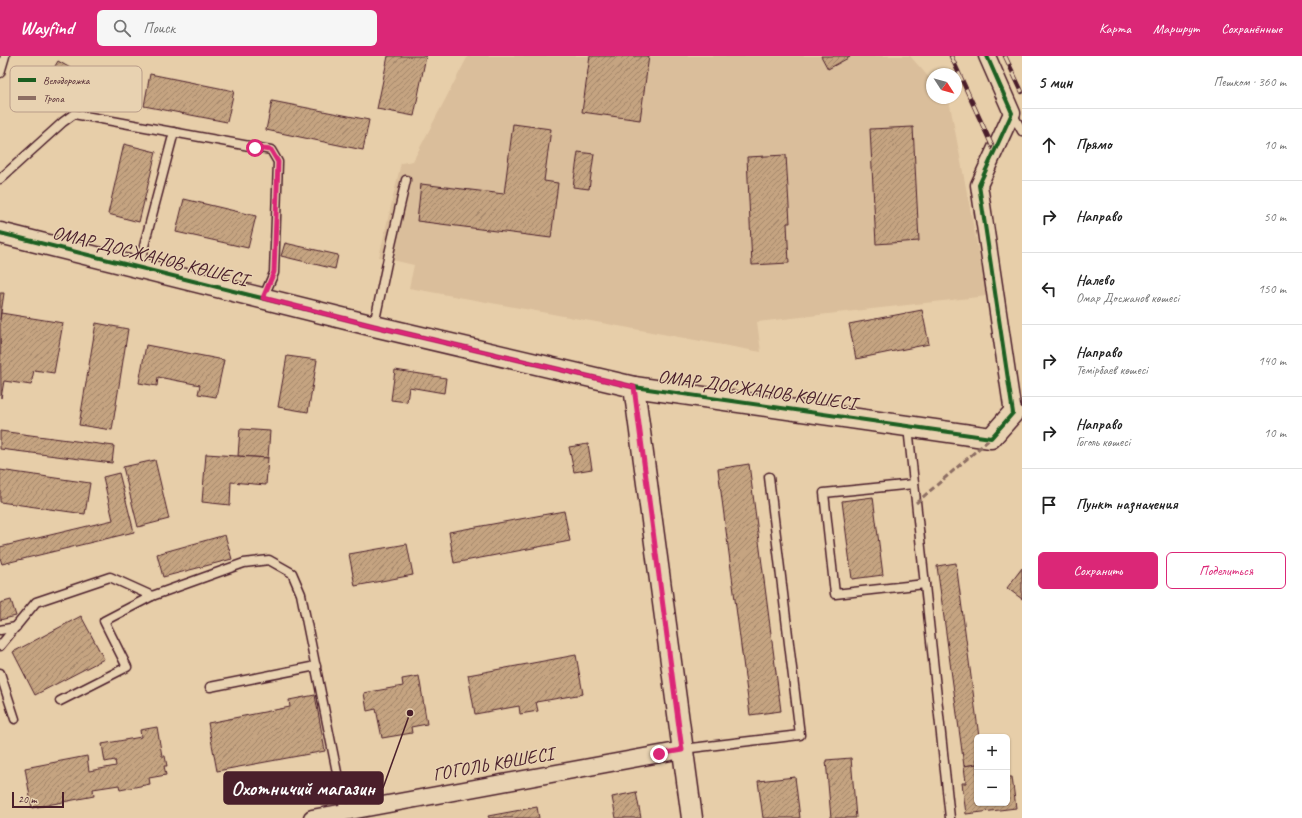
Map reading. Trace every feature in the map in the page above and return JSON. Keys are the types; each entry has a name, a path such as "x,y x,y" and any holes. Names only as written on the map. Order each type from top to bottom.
{"street":[{"path":"987,56 1012,113 979,185 1013,413"},
{"name":"ОМАР ДОСЖАНОВ КӨШЕСІ","path":"0,233 374,326 634,387 991,438 1013,413"},
{"path":"634,387 692,818"},
{"name":"ГОГОЛЬ КӨШЕСІ","path":"312,818 682,750"}],"lane":[{"path":"0,73 5,56"},
{"path":"1012,113 1022,132"},
{"path":"0,179 63,122 74,114 271,150 278,162 274,272 263,298"},
{"path":"140,267 146,238 174,132"},
{"path":"374,326 406,180"},
{"path":"908,426 950,818"},
{"path":"682,750 800,735 769,478"},
{"path":"914,484 824,493 835,594 925,584"},
{"path":"60,701 127,667 104,621 152,596 244,563 270,560 292,573 302,594 345,812"},
{"path":"0,646 36,602 110,577 152,596"},
{"path":"0,630 16,627"},
{"path":"210,687 316,666"},
{"path":"0,673 15,719"}],"shaded area":[{"path":"468,56 910,56 926,74 926,104 950,104 987,296 757,322 761,352 409,288 414,265 379,257 401,163 413,161"}],"building":[{"path":"388,56 426,56 414,116 377,109"},
{"path":"590,56 649,56 640,120 582,112"},
{"path":"821,56 850,56 850,57 828,69"},
{"path":"58,61 67,66 55,66"},
{"path":"150,74 234,91 227,122 144,106"},
{"path":"272,101 369,120 363,150 266,130"},
{"path":"513,124 551,129 544,181 558,183 551,238 417,221 421,184 504,194"},
{"path":"913,127 919,241 876,244 870,129"},
{"path":"124,144 156,152 139,222 108,214"},
{"path":"578,152 594,154 589,189 573,187"},
{"path":"786,155 790,223 787,223 789,263 752,265 747,157"},
{"path":"184,199 256,216 248,248 176,232"},
{"path":"285,243 338,255 335,269 281,256"},
{"path":"0,293 4,293 0,320"},
{"path":"922,310 929,344 856,359 849,324"},
{"path":"1,313 63,323 54,373 34,370 31,385 4,381 1,398 0,320"},
{"path":"96,323 128,329 112,430 79,425"},
{"path":"146,345 224,360 216,397 198,394 200,385 158,377 157,386 139,383"},
{"path":"287,356 317,360 308,412 278,407"},
{"path":"395,370 446,378 444,393 409,387 407,402 391,400"},
{"path":"240,429 270,431 268,458 238,456"},
{"path":"0,431 114,446 112,463 0,449"},
{"path":"588,444 592,469 574,472 569,447"},
{"path":"206,454 268,458 266,485 231,482 230,505 202,502"},
{"path":"155,460 169,519 138,527 123,467"},
{"path":"749,464 781,711 750,715 718,469"},
{"path":"0,470 90,483 85,514 0,502"},
{"path":"119,473 134,532 2,564 0,558 0,547 113,520 103,477"},
{"path":"873,497 883,575 852,579 842,501"},
{"path":"564,511 570,541 454,563 449,532"},
{"path":"225,535 232,559 163,577 157,554"},
{"path":"407,544 413,575 355,586 349,554"},
{"path":"956,563 979,734 974,734 974,764 964,766 937,566"},
{"path":"1022,568 1022,599 1007,588"},
{"path":"11,600 16,616 0,620 0,603"},
{"path":"81,616 104,659 35,695 13,652"},
{"path":"576,655 583,694 536,702 538,711 520,714 519,706 475,714 468,675"},
{"path":"419,676 427,724 411,727 412,733 382,738 376,709 367,711 364,693 403,686 402,679"},
{"path":"315,695 325,751 217,771 208,723 290,707 289,700"},
{"path":"157,727 162,756 165,756 167,766 164,766 166,775 149,778 150,784 120,790 119,785 93,789 94,796 32,808 25,768 87,756 89,771 116,766 115,760 105,762 102,744 141,737 140,730"},
{"path":"851,758 856,818 831,818 826,760"},
{"path":"974,764 974,806 1010,806 1010,777 1012,777 1016,808 966,814 962,783 966,783 964,766"},
{"path":"795,777 800,818 763,818 758,781"},
{"path":"636,792 641,818 616,818 612,797"},
{"path":"537,807 539,818 489,818 488,816"}],"railway":[{"path":"951,56 994,150"},
{"path":"1005,56 1022,92"}],"marked path":[{"path":"916,503 991,438"}],"cycle path":[{"path":"0,233 374,326 634,387 991,438 1013,413 979,185 1012,113 987,56"}],"place":[{"name":"Охотничий магазин","path":"410,713"}],"route":[{"path":"255,148 271,150 278,162 274,272 263,298 374,326 634,387 682,750 659,754"}]}
